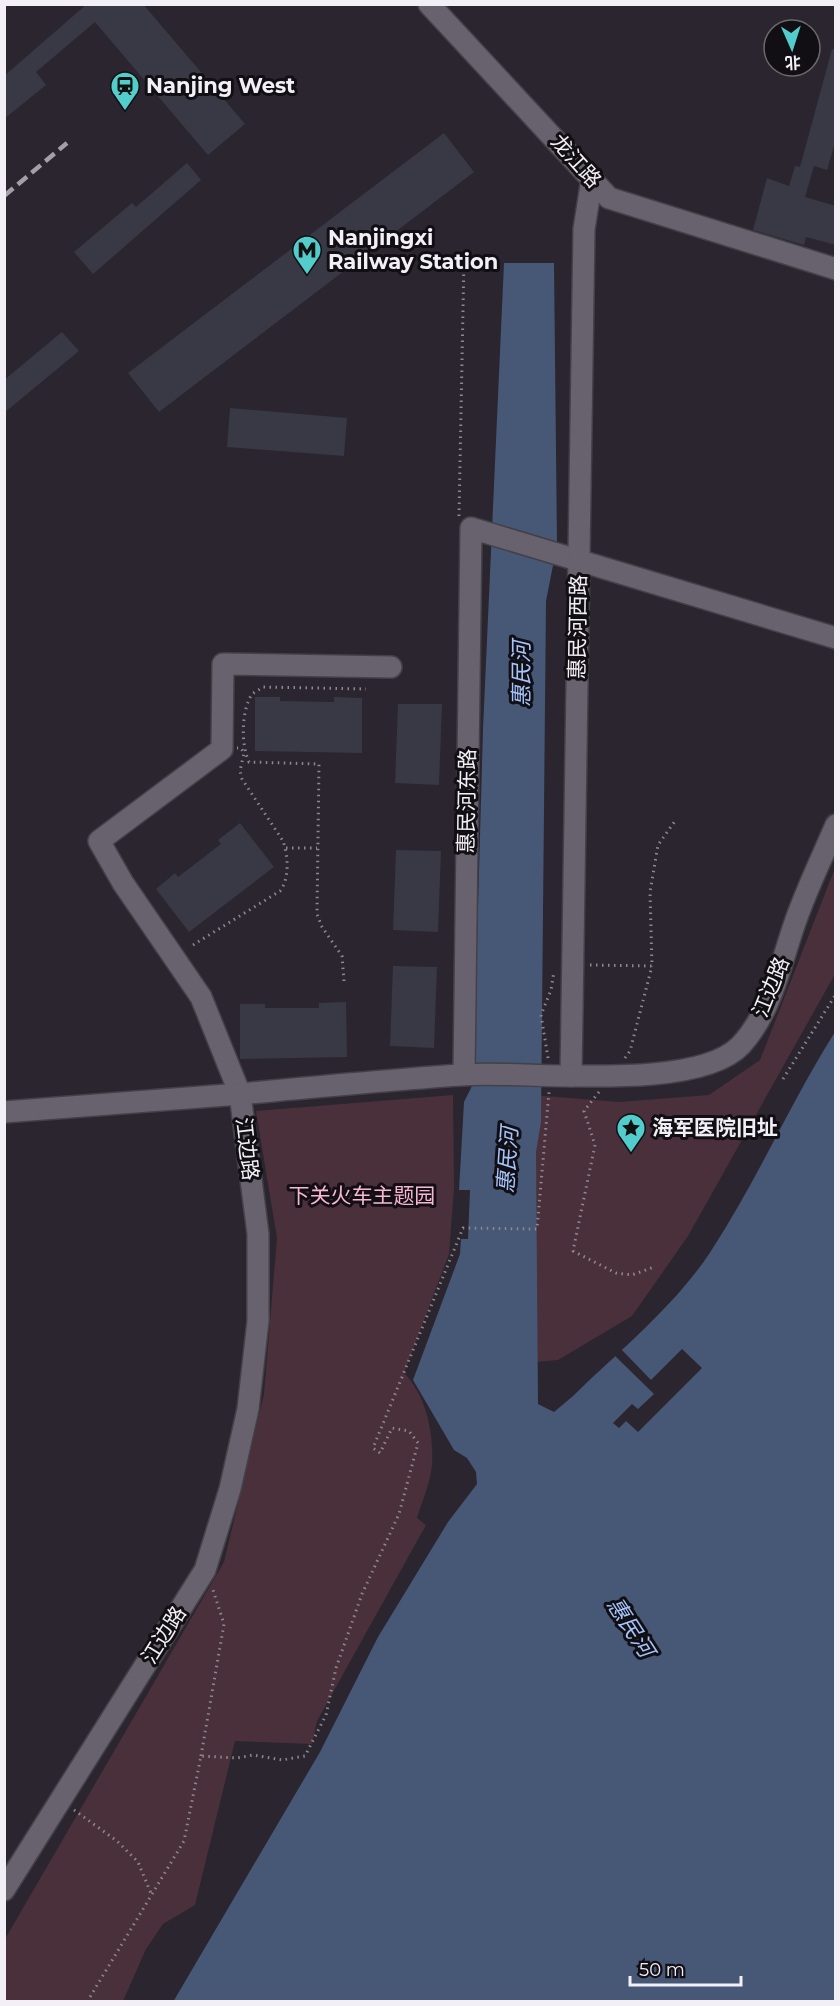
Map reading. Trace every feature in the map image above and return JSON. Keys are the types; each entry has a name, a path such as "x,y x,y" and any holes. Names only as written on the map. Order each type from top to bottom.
{"street":[{"name":"龙江路","path":"429,4 609,198 836,270"},
{"name":"惠民河西路","path":"561,1076 572,966 575,557 584,229 592,179"},
{"name":"惠民河东路","path":"464,1074 477,529 575,557"},
{"path":"575,557 836,638"},
{"path":"4,1112 240,1094 201,997 123,883 99,841 221,747 223,664 391,667"},
{"name":"江边路","path":"4,1890 204,1569 230,1489 248,1409 258,1320 258,1234 240,1094 464,1074 561,1076 668,1072 708,1063 740,1046 764,1013 800,909 836,825"}],"path":[{"path":"193,945 280,891 286,876 286,848 242,780 240,771 244,753 246,706 252,694 269,687 366,690"},
{"path":"221,747 241,748 249,762 319,764 317,914 322,927 342,956 344,981"},
{"path":"654,1267 632,1275 616,1273 573,1251 595,1145 584,1112 630,1051 652,966 650,892 658,845 675,821"},
{"path":"286,848 317,848"},
{"path":"201,1756 237,1758 253,1755 282,1760 305,1756 326,1715 336,1668 362,1594 399,1514 418,1443 408,1431 392,1428 380,1453 373,1448 463,1228 537,1229 561,1076 542,1015 551,990 554,968 652,966"},
{"path":"783,1079 836,994"},
{"path":"87,2001 184,1841 224,1624 211,1587"},
{"path":"70,1808 117,1841 138,1862 152,1897"}],"green space":[{"path":"835,868 835,974 688,1236 632,1316 558,1360 535,1362 532,1095 619,1102 709,1095 760,1060"},
{"name":"下关火车主题园","path":"453,1095 454,1187 449,1254 404,1373 412,1382 423,1403 432,1440 431,1471 417,1518 426,1525 317,1721 312,1744 235,1741 195,1905 163,1924 146,1949 123,2001 5,2001 5,1939 224,1562 264,1394 277,1238 256,1111"}],"water":[{"name":"惠民河","path":"504,263 554,263 557,545 546,601 541,1122 536,1152 538,1404 554,1412 646,1327 697,1271 728,1224 835,1032 835,2001 173,2002 320,1752 378,1637 448,1522 477,1484 476,1472 467,1458 454,1450 413,1380 460,1254 461,1239 468,1239 470,1190 459,1190 464,1102 473,1084 483,729"}],"pier":[{"path":"619,1347 651,1380 682,1349 702,1368 638,1432 626,1421 619,1428 613,1423 632,1404 638,1409 654,1394 612,1353"}],"building":[{"path":"87,4 143,4 245,124 208,155 95,22 36,72 46,85 4,119 4,76"},
{"path":"832,49 836,50 836,139 827,170 814,166 805,197 836,206 836,245 806,237 804,245 753,230 767,178 789,186 795,166 800,167"},
{"path":"444,133 474,172 159,412 128,373"},
{"path":"187,163 201,180 93,274 74,252 132,203 136,207"},
{"path":"62,332 79,351 4,413 4,380"},
{"path":"230,408 347,418 344,456 227,447"},
{"path":"255,697 280,697 280,701 334,702 334,697 362,698 362,753 255,751"},
{"path":"398,704 442,704 439,785 395,783"},
{"path":"240,823 274,867 189,932 156,889 175,873 178,877 221,844 218,840"},
{"path":"396,850 441,851 438,932 393,930"},
{"path":"393,966 437,967 434,1048 390,1046"},
{"path":"346,1002 347,1057 240,1059 240,1004 265,1004 265,1008 319,1008 319,1003"}],"railway":[{"path":"4,196 67,143"}],"place":[{"name":"Nanjing West","path":"125,112"},
{"name":"Nanjingxi Railway Station","path":"307,276"},
{"name":"海军医院旧址","path":"631,1154"}]}
